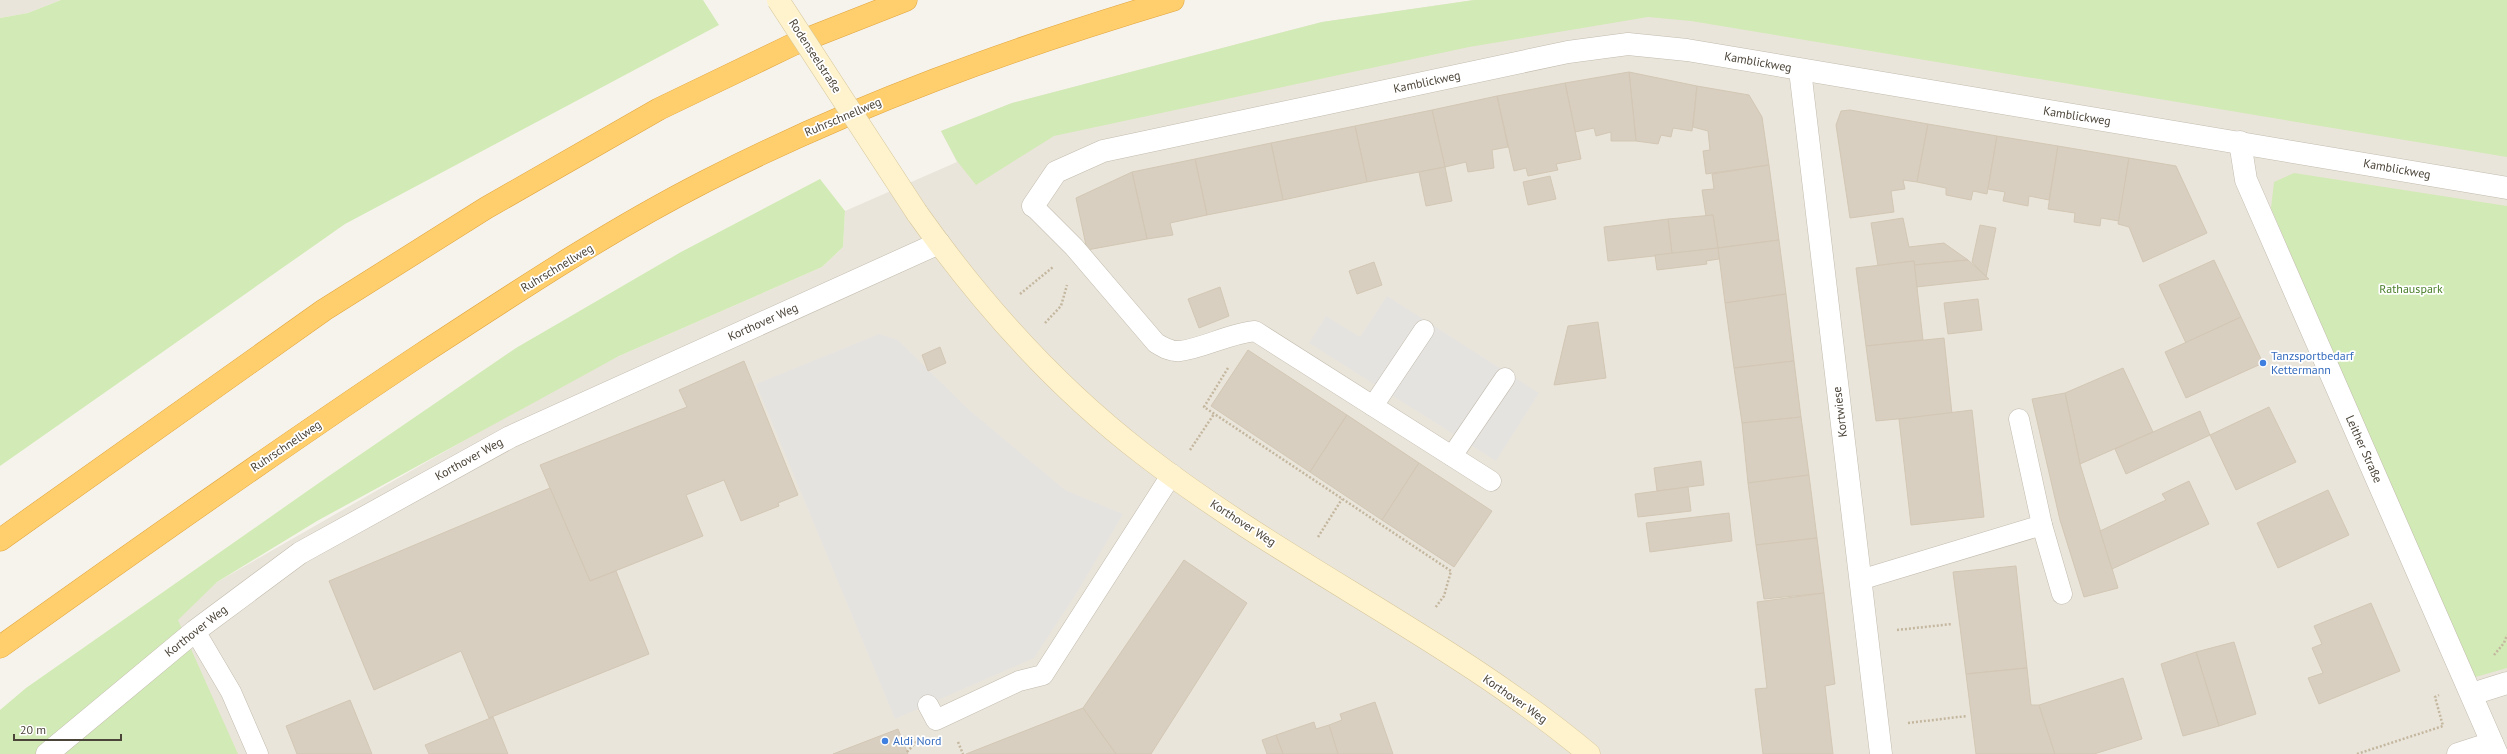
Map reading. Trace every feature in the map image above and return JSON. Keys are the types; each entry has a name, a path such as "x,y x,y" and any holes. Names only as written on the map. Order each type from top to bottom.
{"highway":[{"path":"0,540 324,310 486,208 659,109 794,44 906,0"},
{"name":"Ruhrschnellweg","path":"0,646 195,508 530,283 704,182 812,130 930,81 1068,32 1173,0"}],"main road":[{"name":"Rodenseelstraße","path":"778,0 917,212"},
{"name":"Korthover Weg","path":"917,212 939,243 1024,345 1079,400 1145,456 1226,514 1417,633 1513,696 1589,754"}],"street":[{"name":"Kamblickweg","path":"1032,206 1056,172 1102,150 1568,52 1628,44 1687,50 2507,188"},
{"name":"Kortwiese","path":"1800,70 1882,754"},
{"name":"Leither Straße","path":"2240,142 2246,180 2495,748"},
{"name":"Korthover Weg","path":"47,754 195,631 300,552 510,437 939,243"},
{"path":"2470,690 2507,683"},
{"path":"2458,754 2495,748"}],"lane":[{"path":"1032,206 1074,247 1156,343 1166,350 1180,351 1240,333 1255,331 1491,481"},
{"path":"1373,406 1424,330"},
{"path":"1452,456 1505,378"},
{"path":"2019,419 2042,525 2062,594"},
{"path":"928,705 936,720 1019,681 1043,675 1172,474"},
{"path":"1860,580 2042,525"},
{"path":"195,631 231,692 258,754"}],"path":[{"path":"1042,275 1053,267"},
{"path":"1061,306 1066,281"},
{"path":"1240,333 1243,345 1204,407 1451,571 1444,596 1417,633"},
{"path":"1172,474 1214,414"},
{"path":"1330,519 1342,499"},
{"path":"1867,633 1952,624"},
{"path":"2504,643 2507,635"},
{"path":"2357,754 2443,726 2435,697 2470,690"},
{"path":"1878,726 1967,716"}],"shaded area":[{"path":"0,0 61,0 28,13 0,18"},
{"path":"1474,0 2507,0 2507,754 0,754 217,582 533,401 619,356 822,267 843,247 845,211 957,162 941,131 1012,103 1322,22"},
{"path":"1387,296 1539,393 1496,461 1309,343 1326,316 1360,337"},
{"name":"Aldi Nord","path":"879,334 898,340 968,409 1065,490 1123,514 1078,591 1034,658 895,719 756,384"}],"green space":[{"path":"61,0 703,0 719,25 345,224 0,466 0,18 28,13"},
{"path":"1474,0 2507,0 2507,157 1691,21 1648,17 1469,47 1054,136 976,185 957,161 941,131 1012,103 1322,22"},
{"name":"Rathauspark","path":"2294,173 2507,206 2507,668 2472,678 2271,208 2274,182"},
{"path":"820,179 845,211 843,247 822,267 619,356 317,521 217,582 178,620 238,754 0,754 0,710 26,688 326,478 516,348 681,252"}],"building":[{"path":"1629,72 1697,86 1692,131 1673,128 1671,137 1661,135 1658,144 1636,141"},
{"path":"1629,72 1636,141 1611,141 1611,132 1596,136 1594,128 1575,132 1565,83"},
{"path":"1565,83 1581,159 1556,164 1558,170 1528,176 1526,168 1514,171 1497,96"},
{"path":"1697,86 1749,95 1762,117 1769,165 1706,174 1703,151 1710,150 1708,131 1693,127"},
{"path":"1497,96 1508,147 1492,150 1494,168 1468,172 1466,162 1445,167 1432,110"},
{"path":"1432,110 1445,167 1367,182 1355,126"},
{"path":"1850,110 1928,124 1917,182 1903,180 1905,189 1891,191 1894,212 1850,218 1836,125 1841,111"},
{"path":"1928,124 1997,136 1987,194 1973,191 1971,200 1946,195 1946,188 1917,182"},
{"path":"1355,126 1367,182 1283,200 1271,143"},
{"path":"1997,136 2058,146 2049,200 2029,196 2028,206 2003,201 2005,192 1988,189"},
{"path":"1271,143 1283,200 1207,215 1195,159"},
{"path":"2058,146 2129,158 2119,221 2101,218 2100,226 2074,222 2075,213 2048,209"},
{"path":"2129,158 2176,166 2207,233 2143,262 2129,227 2118,224"},
{"path":"1195,159 1207,215 1170,223 1173,235 1147,239 1132,172"},
{"path":"1769,165 1779,240 1718,248 1713,215 1706,216 1702,190 1714,189 1712,174"},
{"path":"1445,167 1452,201 1426,206 1419,172"},
{"path":"1132,172 1147,239 1087,250 1076,198"},
{"path":"1550,176 1556,199 1528,205 1523,182"},
{"path":"1713,215 1718,248 1672,254 1668,219"},
{"path":"1903,218 1909,247 1944,243 1968,260 1914,265 1914,261 1878,266 1871,223"},
{"path":"1668,219 1672,254 1608,261 1604,227"},
{"path":"1980,225 1996,228 1986,277 1972,262"},
{"path":"1779,240 1786,294 1725,303 1718,248"},
{"path":"1718,248 1719,259 1706,261 1707,264 1657,270 1655,255"},
{"path":"1968,260 1989,279 1916,287 1914,265"},
{"path":"2214,260 2241,317 2186,343 2159,285"},
{"path":"1914,261 1923,340 1866,346 1856,268"},
{"path":"1374,262 1382,285 1357,294 1349,271"},
{"path":"1220,287 1229,316 1199,328 1188,299"},
{"path":"1786,294 1794,361 1734,368 1725,303"},
{"path":"1978,299 1982,330 1948,334 1944,303"},
{"path":"2241,317 2263,363 2186,398 2165,352"},
{"path":"1598,322 1606,378 1554,385 1568,326"},
{"path":"1944,338 1952,414 1876,421 1866,346"},
{"path":"940,347 946,363 928,371 922,355"},
{"path":"1248,350 1347,415 1310,472 1211,406"},
{"path":"744,361 798,495 778,503 779,506 741,521 724,480 686,495 703,536 590,581 540,465 687,407 679,390"},
{"path":"1794,361 1801,417 1742,423 1734,368"},
{"path":"2123,368 2153,432 2080,464 2065,393"},
{"path":"2065,393 2080,464 2118,588 2084,597 2060,520 2032,399"},
{"path":"2269,407 2296,462 2236,490 2210,435"},
{"path":"1972,410 1984,517 1911,525 1899,419"},
{"path":"2200,411 2210,435 2126,474 2115,449"},
{"path":"1347,415 1419,463 1382,520 1310,472"},
{"path":"1801,417 1809,475 1748,483 1742,423"},
{"path":"1701,461 1704,485 1657,491 1654,468"},
{"path":"1419,463 1492,511 1454,567 1382,520"},
{"path":"1809,475 1817,538 1756,545 1748,483"},
{"path":"2189,481 2209,524 2112,569 2100,531 2166,500 2162,494"},
{"path":"1688,487 1691,511 1638,517 1635,494"},
{"path":"550,488 590,581 616,571 649,654 489,718 461,651 374,690 329,581"},
{"path":"2328,490 2349,535 2278,568 2257,523"},
{"path":"1729,513 1732,541 1650,552 1646,523"},
{"path":"1817,538 1824,593 1764,599 1756,545"},
{"path":"1184,560 1247,603 1151,754 1116,754 1083,708"},
{"path":"2016,566 2027,668 1966,674 1953,572"},
{"path":"1824,593 1835,684 1825,686 1833,754 1763,754 1755,689 1767,688 1757,602"},
{"path":"2371,603 2400,671 2319,704 2308,678 2323,673 2312,648 2322,644 2314,626"},
{"path":"2234,642 2256,714 2219,726 2196,652"},
{"path":"2196,652 2219,726 2183,736 2161,664"},
{"path":"2027,668 2031,705 2039,705 2055,754 1976,754 1966,674"},
{"path":"2123,678 2142,739 2094,754 2055,754 2039,705"},
{"path":"350,700 372,754 297,754 286,726"},
{"path":"1375,702 1393,754 1338,754 1329,725 1342,720 1340,714"},
{"path":"1083,708 1116,754 966,754"},
{"path":"493,717 508,754 429,754 425,745"},
{"path":"1314,722 1316,729 1329,725 1338,754 1283,754 1276,735"},
{"name":"Aldi Nord","path":"898,729 908,754 833,754"},
{"path":"1276,735 1283,754 1267,754 1262,740"}],"place":[{"name":"Tanzsportbedarf Kettermann","path":"2263,363"},
{"name":"Aldi Nord","path":"885,741"}]}
